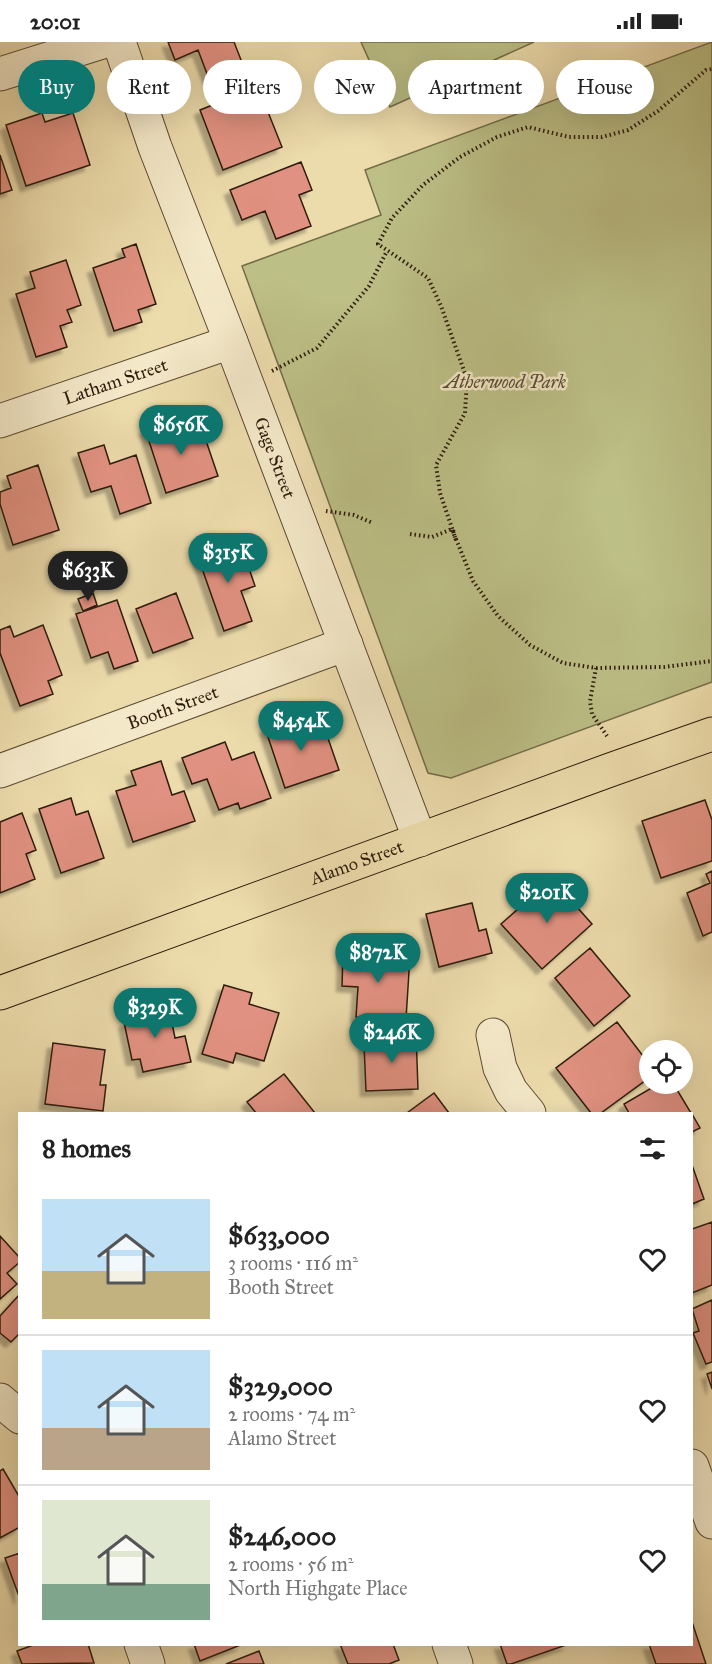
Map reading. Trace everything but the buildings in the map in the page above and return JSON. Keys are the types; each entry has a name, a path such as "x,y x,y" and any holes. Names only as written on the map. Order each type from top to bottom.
{"main road":[{"name":"Alamo Street","path":"0,993 712,734"}],"street":[{"path":"0,74 102,42"},
{"name":"Gage Street","path":"119,42 155,147 420,840"},
{"name":"Latham Street","path":"0,421 231,342"},
{"name":"Booth Street","path":"0,771 346,644"},
{"path":"493,1035 500,1068 511,1092 528,1112"},
{"path":"0,1400 18,1415"},
{"path":"693,1469 712,1522"},
{"path":"142,1646 148,1664"},
{"path":"450,1646 456,1664"}],"path":[{"path":"712,69 706,70 658,111 628,130 602,137 568,137 528,128 497,137 460,157 423,185 392,218 378,244 428,278 441,306 467,379 465,413 436,465 440,493 473,581 498,616 530,645 563,663 596,668 664,667 712,661"},
{"path":"271,371 318,348 369,286 387,251"},
{"path":"326,511 354,515 373,522"},
{"path":"410,534 432,537 453,531"},
{"path":"596,668 590,701 592,714 607,736"}],"green space":[{"path":"361,42 534,42 494,60 408,60 408,99 396,104 396,60 369,60"},
{"name":"Atherwood Park","path":"712,42 712,682 451,778 428,773 242,266 381,215 365,170 517,114 544,114 544,104 556,100 556,114 654,114 654,63"}]}
